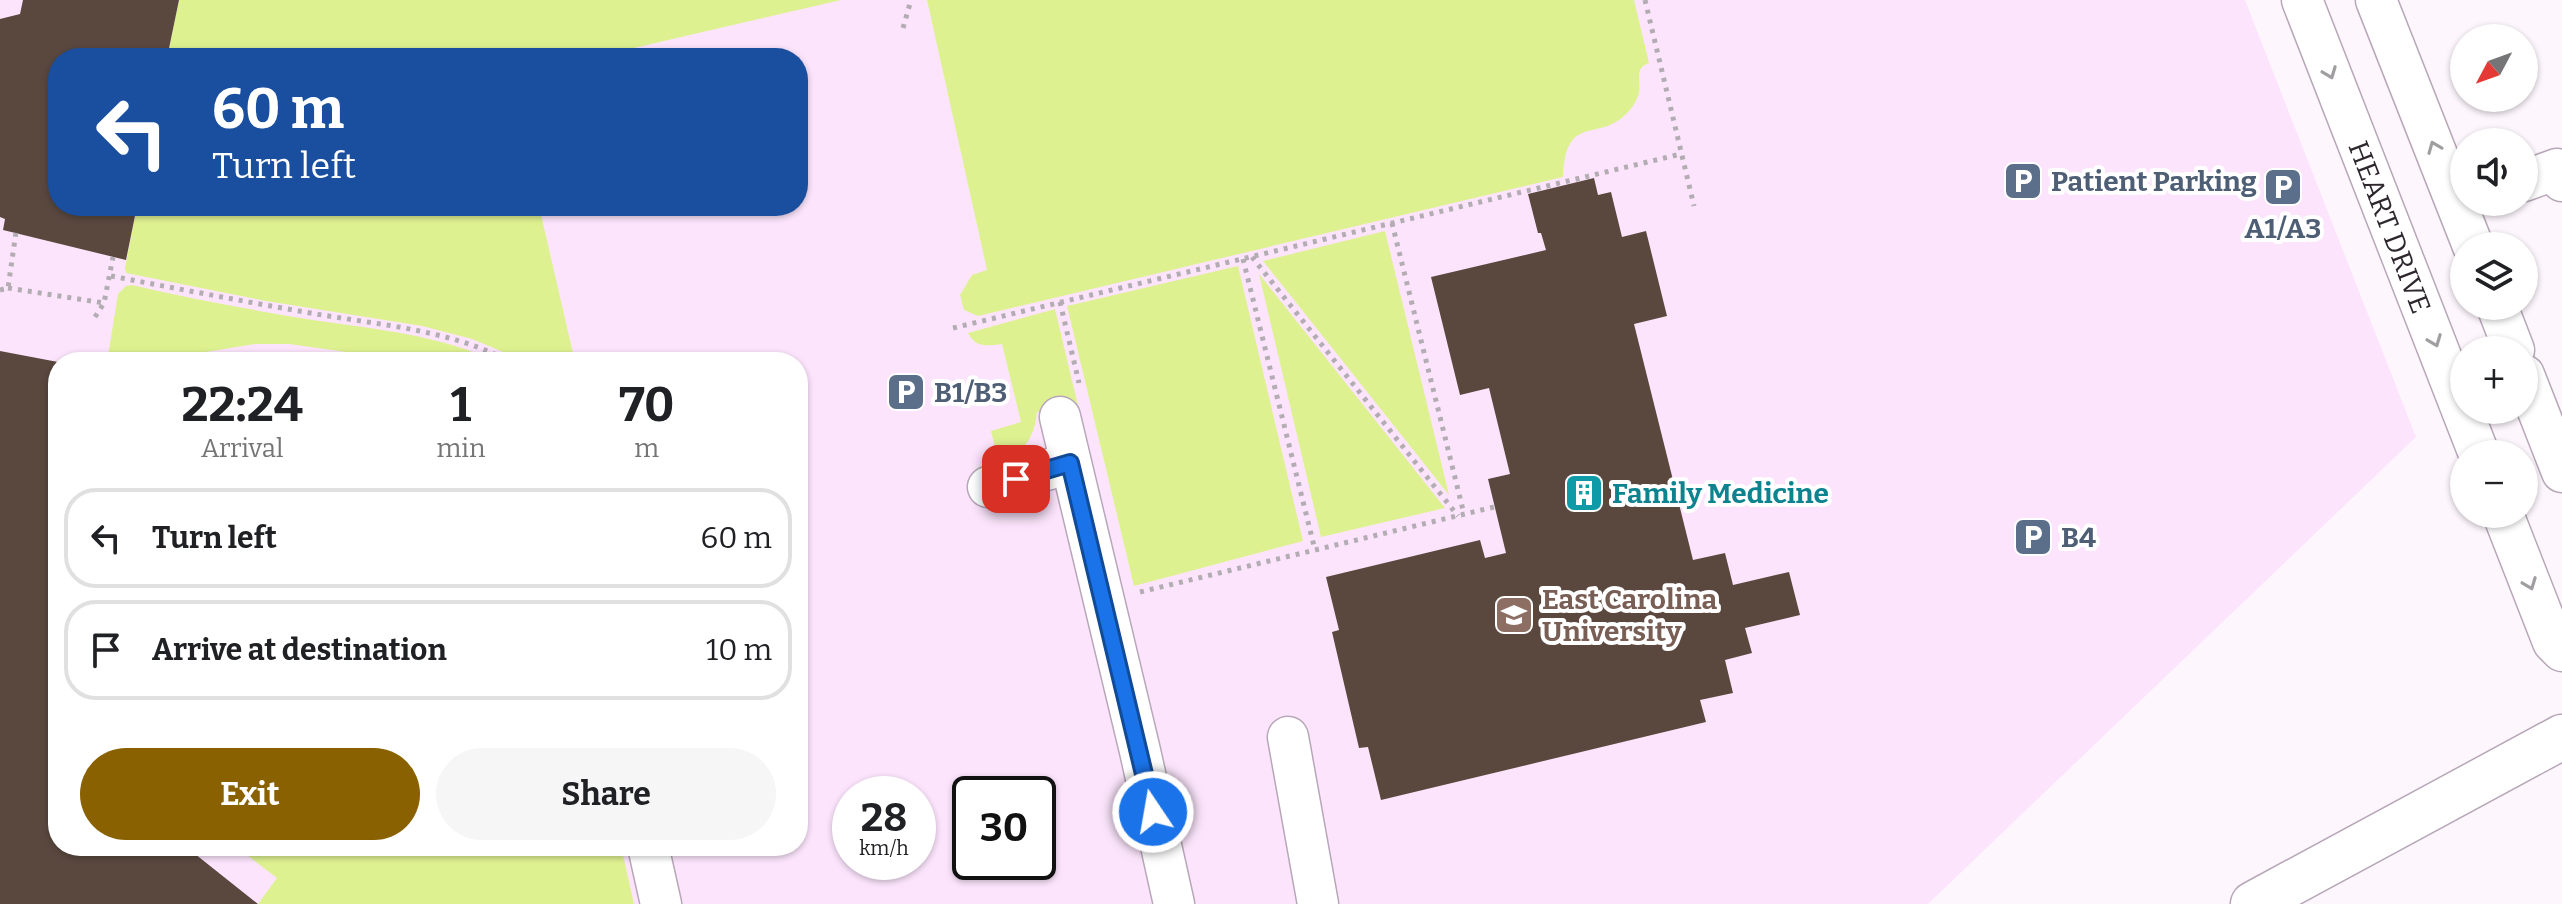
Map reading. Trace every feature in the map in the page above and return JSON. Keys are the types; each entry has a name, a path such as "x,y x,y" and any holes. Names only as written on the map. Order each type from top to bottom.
{"main road":[{"path":"2267,899 2562,737"}],"street":[{"name":"HEART DRIVE","path":"2302,0 2474,440"},
{"path":"2376,0 2450,172"},
{"path":"2538,411 2562,472"},
{"path":"1060,417 1174,904"},
{"path":"988,487 1070,463"},
{"path":"2508,528 2553,642 2562,651"},
{"path":"1288,737 1318,904"},
{"path":"650,856 661,904"}],"path":[{"path":"903,28 911,0"},
{"path":"1645,0 1694,206"},
{"path":"953,328 1681,154"},
{"path":"1392,223 1461,515"},
{"path":"8,288 16,232"},
{"path":"95,317 104,303 113,257"},
{"path":"1252,257 1461,515"},
{"path":"1243,259 1315,550"},
{"path":"111,276 249,303 437,334 492,352"},
{"path":"0,290 8,288 104,303"},
{"path":"1104,600 1494,507"}],"shaded area":[{"name":"East Carolina University","path":"0,0 2245,0 2416,437 1928,904 0,904"}],"green space":[{"path":"179,0 841,0 634,48 169,48"},
{"path":"927,0 1634,0 1649,63 1639,73 1638,96 1628,112 1617,121 1577,136 1570,144 1563,177 978,316 964,310 960,295 972,275 987,270"},
{"path":"135,216 541,216 573,352 503,352 472,339 422,326 266,301 126,273"},
{"path":"1385,231 1449,495 1263,261"},
{"path":"1238,266 1303,541 1134,586 1067,306"},
{"path":"1259,274 1445,508 1321,537"},
{"path":"126,286 407,334 472,352 346,352 289,344 255,344 206,352 109,352 118,294"},
{"path":"1055,309 1079,410 1037,412 1028,442 1017,451 1002,456 996,451 991,431 1021,422 1002,344 978,344 968,333"},
{"path":"248,856 623,856 634,904 258,904 277,878"}],"building":[{"path":"23,0 179,0 169,48 48,48 48,216 135,216 126,260 3,230 5,219 0,217 0,19 20,14"},
{"name":"Family Medicine","path":"1594,178 1598,195 1611,192 1622,237 1646,231 1667,316 1634,324 1693,560 1725,553 1733,585 1789,572 1800,615 1745,628 1752,653 1725,660 1733,693 1700,700 1706,722 1381,800 1368,747 1359,748 1332,632 1339,630 1326,577 1480,540 1485,558 1506,553 1488,479 1510,474 1489,388 1460,395 1431,277 1546,250 1541,233 1538,233 1528,194"},
{"path":"0,351 48,360 48,856 198,856 258,904 0,904"}],"place":[{"name":"Patient Parking","path":"2023,181"},
{"name":"A1/A3","path":"2283,187"},
{"name":"B1/B3","path":"906,392"},
{"name":"Family Medicine","path":"1584,493"},
{"name":"B4","path":"2033,537"},
{"name":"East Carolina University","path":"1514,615"}],"route":[{"path":"1016,479 1070,463 1153,812"}]}
